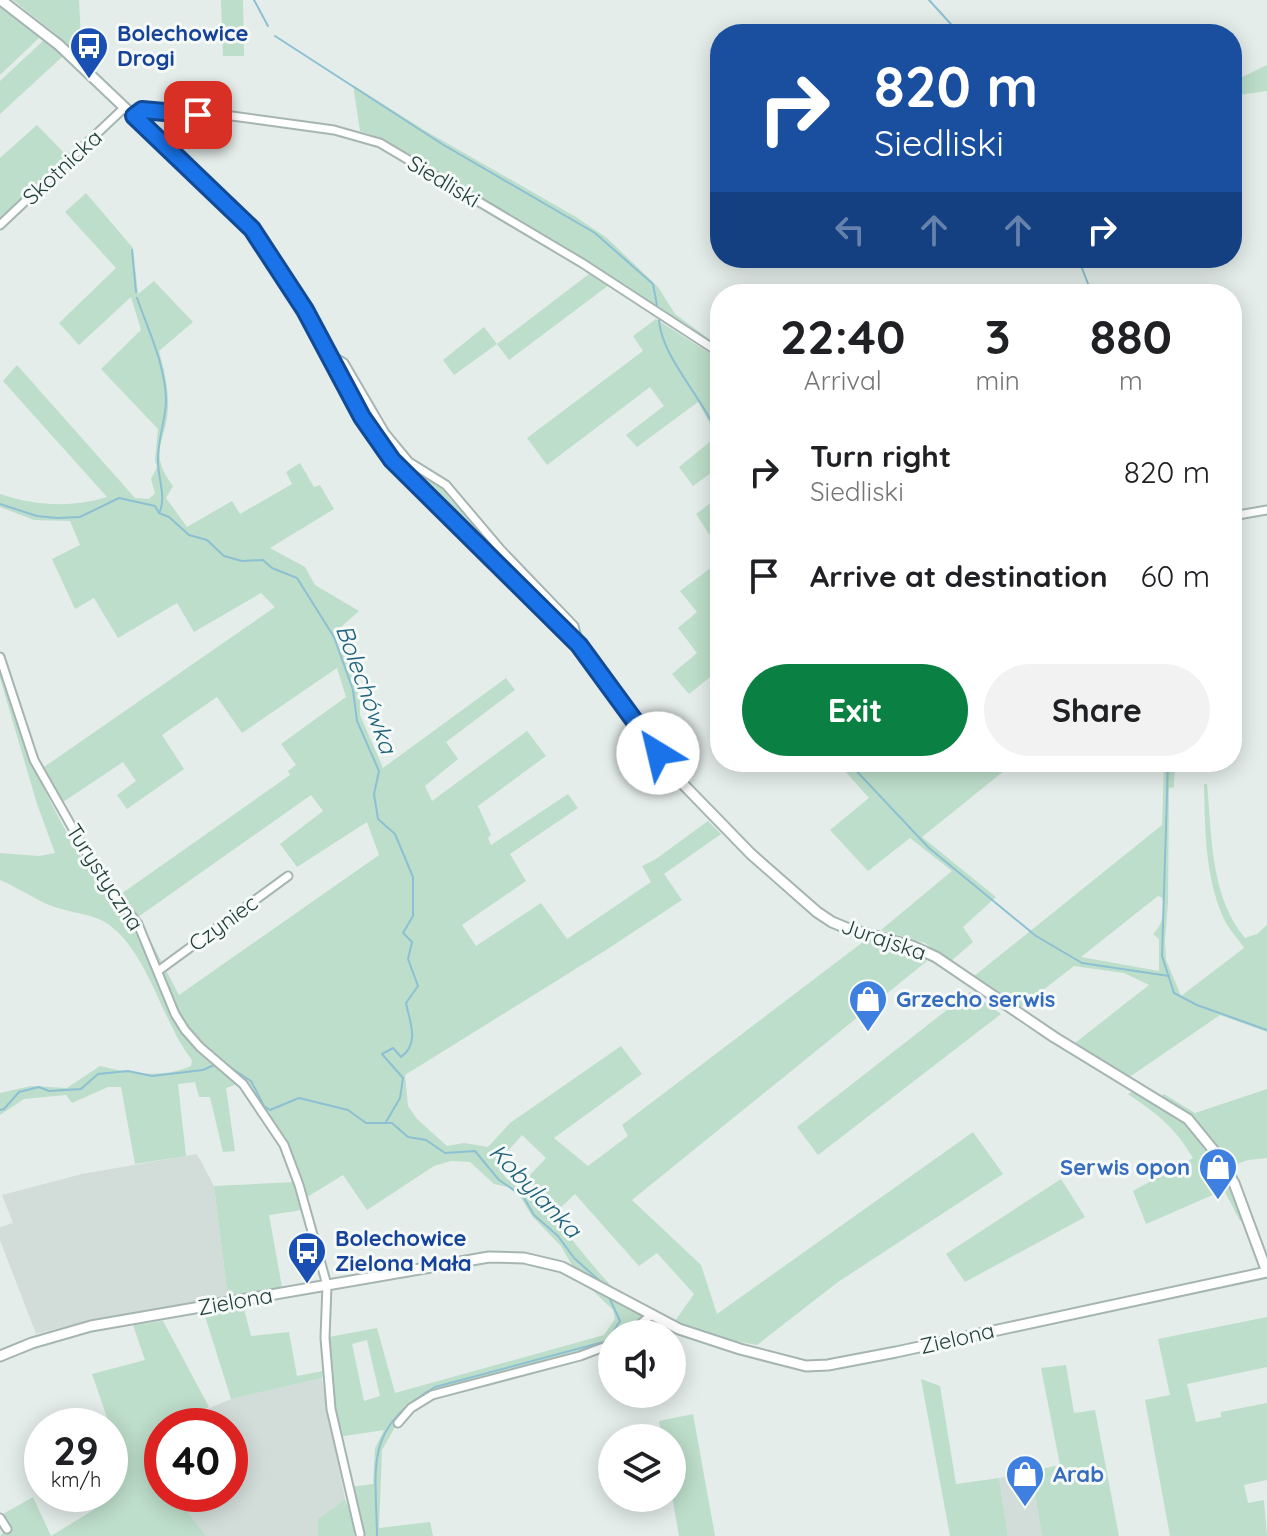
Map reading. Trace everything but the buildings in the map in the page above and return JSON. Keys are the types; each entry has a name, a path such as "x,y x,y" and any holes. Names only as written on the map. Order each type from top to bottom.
{"street":[{"name":"Jurajska","path":"1,0 47,35 252,229 305,310 362,417 392,460 579,645 687,789 751,854 817,912 849,929 912,946 936,957 1053,1036 1188,1119 1215,1152 1234,1183 1267,1272"},
{"name":"Skotnicka","path":"0,225 124,108"},
{"name":"Siedliski","path":"134,116 142,110 232,116 342,131 380,143 578,260 710,346"},
{"name":"Jurajska","path":"329,354 344,363 385,433 409,462 446,485 501,550 574,626 579,645"},
{"path":"1242,514 1267,510"},
{"name":"Turystyczna","path":"0,657 34,760 98,873 138,924 175,1014 185,1030 243,1084 284,1145 299,1185 327,1285 325,1338 331,1409 360,1534"},
{"name":"Czyniec","path":"158,971 288,876"},
{"name":"Zielona","path":"0,1356 91,1326 489,1257 524,1258 562,1267 687,1332 806,1366 828,1365 1267,1272"},
{"path":"645,1320 651,1315"},
{"path":"398,1423 411,1408 432,1395 598,1349"},
{"path":"0,1518 7,1529"}],"shaded area":[{"path":"197,1154 214,1186 228,1298 36,1334 0,1240 0,1227 13,1223 2,1195 82,1174"},
{"path":"322,1378 345,1499 318,1519 318,1536 206,1536 188,1512 248,1512 248,1408 210,1408 231,1399"},
{"path":"1031,1471 1042,1536 1008,1536 999,1478"}],"green space":[{"path":"13,0 79,0 82,59 57,35"},
{"path":"221,0 243,0 244,56 223,56"},
{"path":"0,7 40,37 0,75"},
{"path":"45,39 63,56 0,114 0,81"},
{"path":"1267,65 1267,91 1242,95 1242,77"},
{"path":"353,85 607,238 658,287 675,314 710,340 710,343 588,263 383,139 360,131"},
{"path":"37,125 67,156 0,218 0,158"},
{"path":"86,193 133,248 138,294 154,281 193,322 159,351 168,401 159,455 173,486 166,498 187,527 232,501 240,514 292,484 286,472 300,463 314,487 320,485 334,509 270,548 305,567 315,585 359,611 333,634 341,652 352,656 361,671 354,681 360,700 360,715 383,768 506,678 515,690 446,742 458,759 425,786 432,801 527,731 546,756 478,806 491,835 488,838 491,845 568,794 578,808 510,854 526,881 462,925 476,946 541,903 567,939 651,882 642,866 708,821 721,834 664,874 682,900 405,1075 408,1106 417,1119 447,1146 464,1143 488,1147 510,1123 621,1046 642,1074 554,1138 588,1166 628,1136 622,1125 867,939 927,961 632,1200 701,1265 717,1314 973,1132 1003,1174 838,1282 757,1345 725,1339 686,1325 686,1320 676,1320 694,1294 657,1253 639,1266 575,1194 555,1213 534,1191 530,1175 546,1158 522,1135 497,1163 505,1177 523,1191 526,1189 538,1201 612,1290 573,1267 561,1246 532,1216 521,1198 508,1187 494,1184 470,1162 451,1161 434,1166 367,1210 343,1175 307,1197 287,1144 244,1082 226,1088 235,1151 223,1152 210,1097 199,1097 195,1082 178,1084 186,1156 135,1164 121,1087 108,1087 72,1103 66,1095 24,1099 0,1115 0,1093 31,1086 67,1088 100,1066 157,1074 191,1066 192,1060 142,966 118,933 103,921 49,905 0,880 0,853 39,856 55,853 37,804 0,678 0,668 29,755 64,827 107,894 122,909 136,917 121,894 290,775 288,771 296,765 281,744 346,697 337,668 242,733 217,697 162,735 184,769 127,809 117,795 136,781 123,762 63,802 44,767 275,607 261,593 194,632 177,603 118,638 94,598 75,609 52,559 80,545 70,521 34,520 0,507 0,494 54,504 80,503 107,497 3,381 17,365 135,498 149,499 155,493 151,479 157,467 158,429 101,369 141,330 131,297 79,345 59,323 116,268 65,212","holes":["311,795 323,811 280,844 297,867 367,822 379,855 179,995 138,917"]},
{"path":"589,274 609,285 509,360 497,344"},
{"path":"656,319 710,354 710,423 698,402 637,447 626,435 664,406 650,387 547,465 527,438 643,351 633,336"},
{"path":"484,327 497,344 454,375 443,360"},
{"path":"341,368 376,424 408,464 444,489 449,498 573,628 573,633 455,517 436,494 394,458 363,416"},
{"path":"710,442 710,474 693,486 679,467"},
{"path":"710,504 710,536 696,514"},
{"path":"710,568 710,677 689,694 672,674 697,653 678,628 697,612 680,591"},
{"path":"846,772 1003,772 922,837 996,897 963,927 973,942 950,962 925,943 881,930 952,871 910,838 868,871 830,830 869,798"},
{"path":"1164,772 1175,772 1174,787 1169,788 1166,960 1181,996 1244,948 1225,921 1209,868 1204,784 1207,784 1215,865 1225,904 1245,938 1257,934 1267,925 1267,1032 1220,1015 1128,1078 1075,1043 1149,985 1124,973 1074,966 1021,1007 973,977 1162,825","holes":["1158,896 1163,898 1164,908 1159,926 1153,934 1159,939 1159,971 1081,957"]},
{"path":"970,992 1001,1014 818,1155 797,1127"},
{"path":"1267,1089 1267,1158 1234,1165 1242,1190 1208,1135 1189,1114 1161,1097 1164,1094 1195,1113"},
{"path":"1132,1092 1175,1116 1202,1140 1226,1178 1244,1218 1240,1221 1224,1190 1146,1224 1133,1191 1193,1158 1165,1122 1128,1094"},
{"path":"1061,1179 1085,1217 965,1282 946,1254"},
{"path":"295,1182 302,1210 269,1215 282,1287 228,1298 214,1186"},
{"path":"590,1288 642,1314 641,1320 615,1319 613,1310"},
{"path":"243,1305 251,1336 289,1332 297,1376 323,1371 322,1378 231,1399 204,1313"},
{"path":"1267,1317 1267,1367 1187,1384 1196,1422 1221,1417 1221,1412 1267,1403 1267,1480 1244,1485 1248,1503 1264,1500 1267,1536 1170,1536 1145,1400 1170,1395 1158,1339"},
{"path":"163,1321 209,1407 144,1408 144,1512 188,1512 206,1536 51,1536 90,1512 128,1512 128,1408 104,1408 92,1374 145,1360 133,1325"},
{"path":"377,1328 395,1393 598,1337 598,1348 432,1393 399,1420 382,1450 379,1528 430,1522 433,1536 365,1536 351,1487 373,1484 375,1448 384,1430 338,1437 333,1411 329,1337","holes":["367,1340 380,1396 364,1401 352,1344"]},
{"path":"1066,1365 1074,1413 1095,1410 1119,1536 1042,1536 1031,1471 1060,1465 1041,1368"},
{"path":"921,1379 940,1386 956,1484 999,1478 1008,1536 950,1536"},
{"path":"693,1414 715,1536 679,1536 675,1512 686,1512 686,1424 660,1424 659,1421"},
{"path":"345,1499 356,1529 354,1536 318,1536 318,1519"},
{"path":"24,1502 24,1512 40,1512 51,1536 0,1536 9,1527 3,1514"}],"waterway":[{"path":"254,0 268,26"},
{"path":"929,0 951,24"},
{"path":"275,36 442,144 595,233 653,284 657,305"},
{"path":"132,250 136,292"},
{"path":"1082,268 1088,284"},
{"path":"137,298 156,348 165,387 166,408 158,454 160,511"},
{"path":"659,320 667,349 710,419"},
{"name":"Bolechówka","path":"0,504 37,516 57,518 80,517 119,498 155,506 159,513 169,517 189,535 207,540 224,556 242,561 263,560 272,568 297,578 334,637 353,690 357,721 379,771 374,794 378,819 395,834 413,877 413,916 403,933 412,942 408,959 418,986 406,1003 412,1032 407,1051 401,1057 393,1048 382,1054 403,1078 400,1098 386,1122"},
{"path":"857,772 929,848 1036,936 1082,963 1169,976"},
{"path":"1168,772 1162,956 1174,993 1197,1005 1267,1030"},
{"name":"Kobylanka","path":"222,1062 251,1081 264,1106 270,1110 299,1098 348,1110 366,1123 392,1123 408,1137 426,1140 445,1153 475,1151 499,1180 523,1196 534,1215 601,1282"},
{"name":"Kobylanka","path":"0,1110 19,1092 39,1087 49,1091 81,1089 98,1074 128,1071 152,1076 203,1070 214,1065"},
{"name":"Kobylanka","path":"377,1536 376,1468 385,1434 395,1418 435,1387 607,1341 620,1321 608,1295"}],"place":[{"name":"Bolechowice Drogi","path":"89,80"},
{"name":"Grzecho serwis","path":"868,1033"},
{"name":"Serwis opon","path":"1218,1201"},
{"name":"Bolechowice Zielona Mała","path":"307,1285"},
{"name":"Arab","path":"1025,1508"}],"route":[{"path":"198,115 142,110 134,116 252,229 305,310 378,442 392,460 579,645 658,753"}]}
